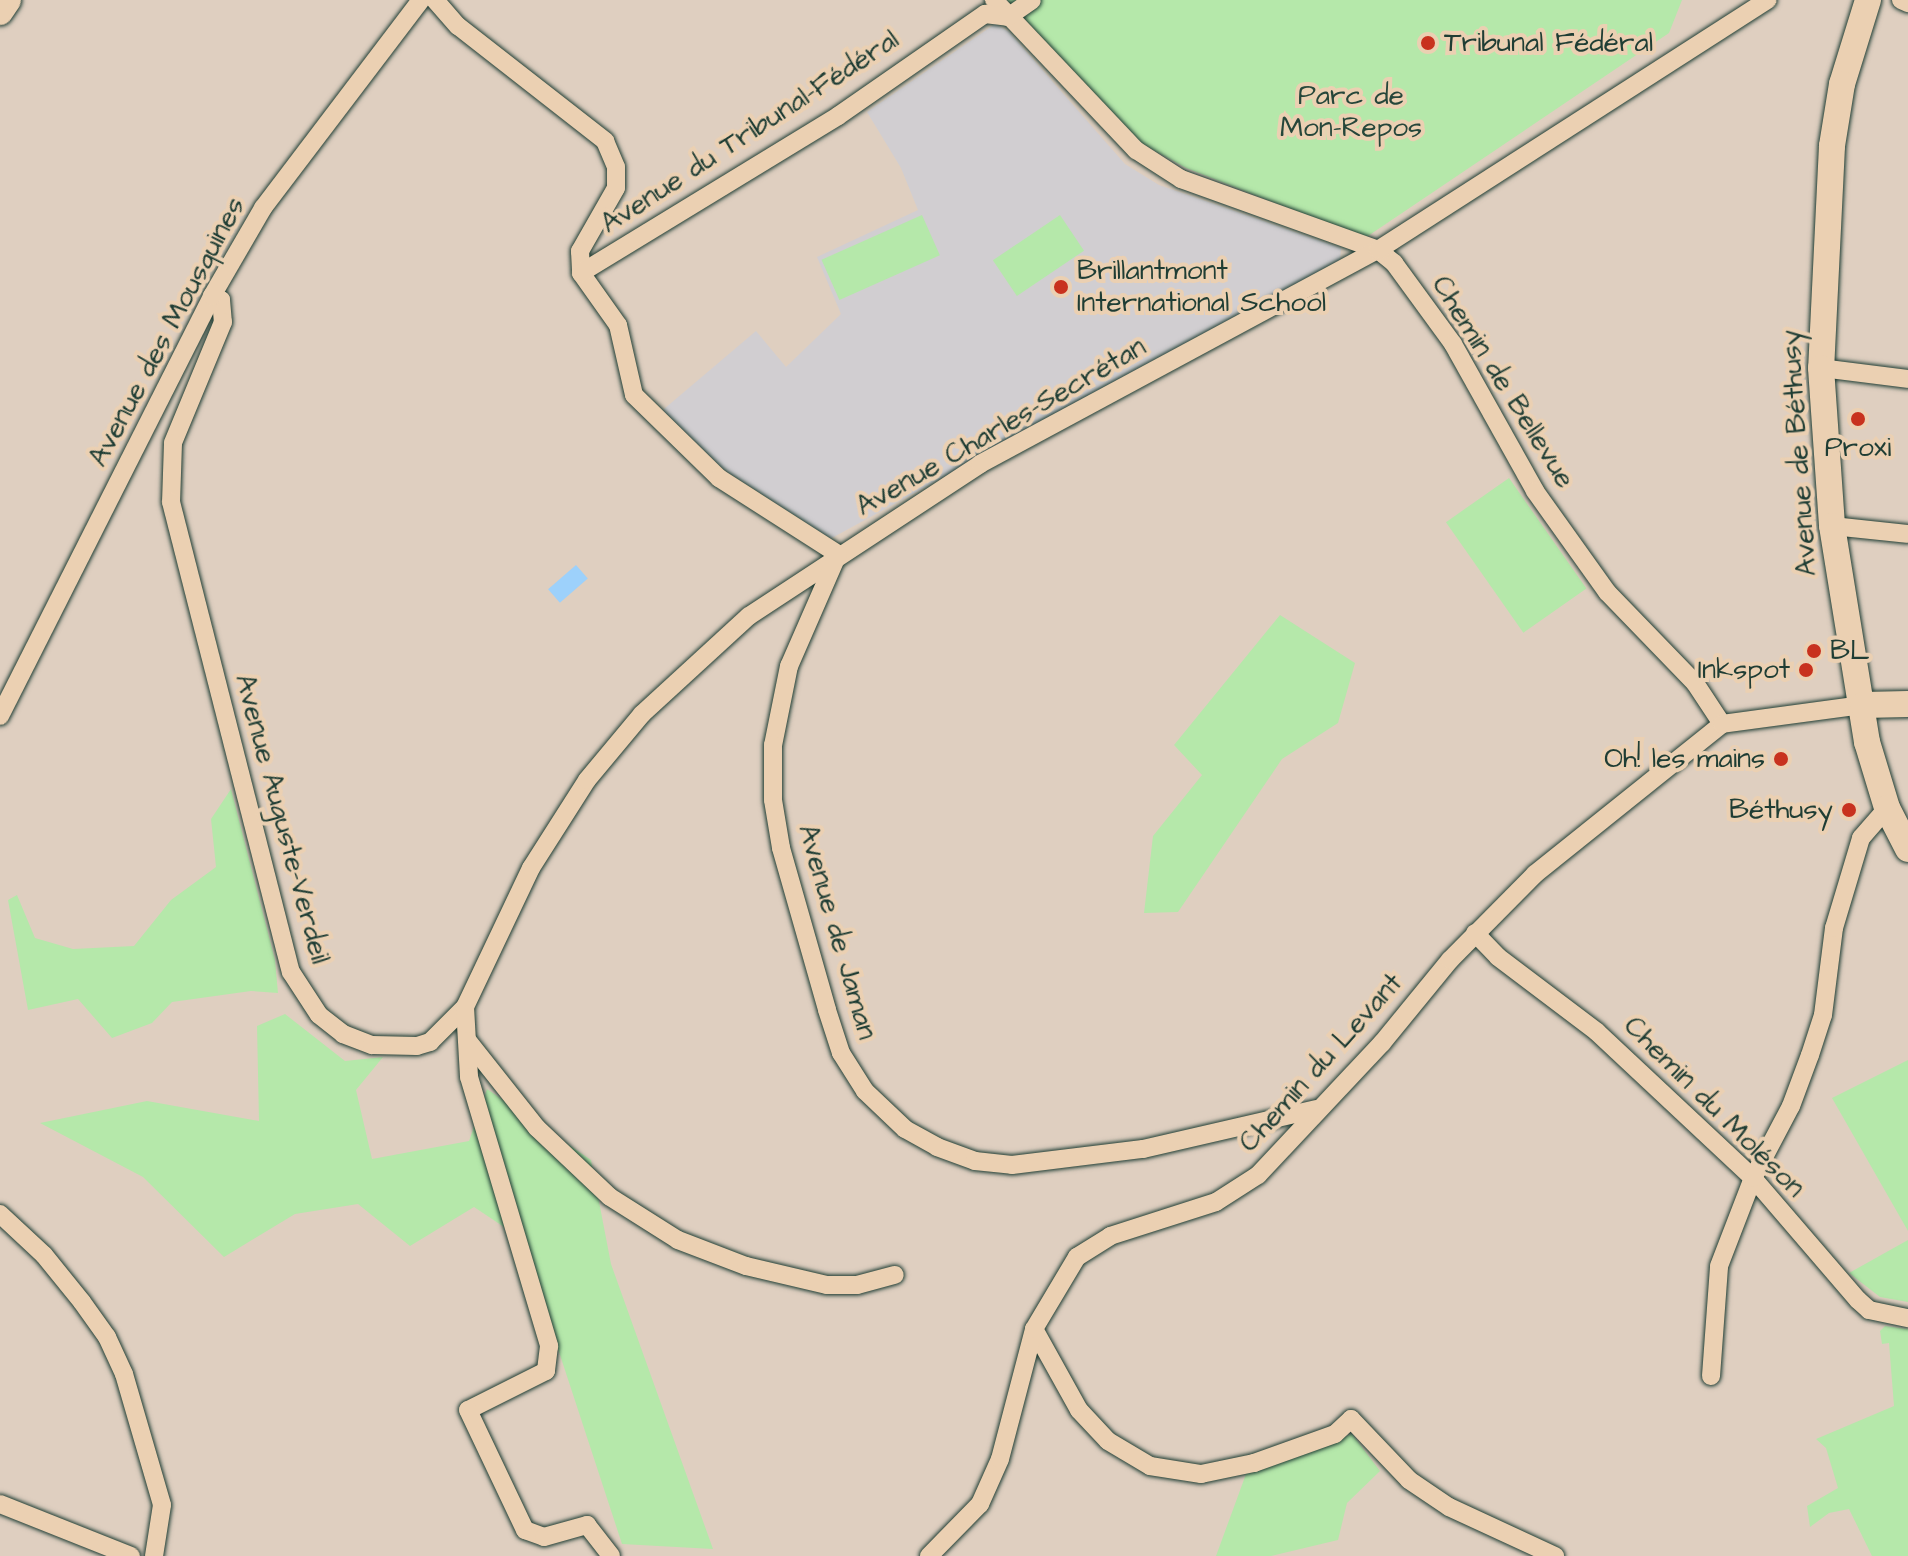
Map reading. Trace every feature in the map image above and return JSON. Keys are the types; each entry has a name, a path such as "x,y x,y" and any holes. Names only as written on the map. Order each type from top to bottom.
{"street":[{"path":"0,12 8,0"},
{"name":"Avenue des Mousquines","path":"0,716 212,296 263,208 421,0"},
{"path":"435,0 458,26 605,141 616,167 616,188 580,251 581,273 618,325 634,395 719,478 838,554"},
{"name":"Chemin de Bellevue","path":"994,0 1136,150 1181,179 1378,250 1394,263 1453,344 1535,491 1607,592 1695,683 1722,724"},
{"name":"Avenue du Tribunal-Fédéral","path":"581,273 838,116 985,14 1008,17 1032,0"},
{"name":"Avenue Charles-Secrétan","path":"446,1027 465,1007 531,868 587,780 683,673 749,616 838,554 980,464 1378,250 1768,0"},
{"name":"Avenue de Béthusy","path":"1868,0 1842,84 1832,146 1821,368 1832,526 1871,762 1887,808 1908,849"},
{"path":"1901,0 1908,3"},
{"name":"Avenue Auguste-Verdeil","path":"212,296 221,300 223,322 173,443 171,502 291,972 319,1015 359,1040 417,1046 446,1027"},
{"path":"1821,368 1908,379"},
{"path":"1832,526 1908,534"},
{"name":"Avenue de Jaman","path":"838,554 789,666 773,745 773,800 781,848 841,1053 865,1091 905,1129 937,1147 975,1161 1012,1165 1143,1149 1316,1109"},
{"path":"1722,724 1863,705 1908,704"},
{"name":"Chemin du Levant","path":"929,1556 980,1504 1000,1459 1034,1329 1077,1257 1110,1236 1216,1202 1242,1188 1295,1139 1316,1109 1382,1043 1475,933 1535,874 1722,724"},
{"path":"1711,1376 1719,1266 1753,1178 1791,1106 1823,1015 1834,928 1861,838 1887,808"},
{"name":"Chemin du Moléson","path":"1475,933 1498,957 1597,1032 1753,1178 1869,1310 1908,1318"},
{"path":"465,1007 469,1077 549,1346 546,1371 468,1410 525,1530 544,1537 587,1525 611,1556"},
{"path":"446,1027 467,1040 558,1148 610,1197 678,1240 746,1266 827,1285 857,1285 895,1275"},
{"path":"0,1214 44,1255 82,1302 107,1337 124,1374 162,1505 154,1556"},
{"path":"1034,1329 1079,1410 1108,1441 1150,1466 1201,1474 1254,1463 1335,1434 1351,1419 1409,1480 1449,1507 1555,1556"},
{"path":"0,1504 131,1556"}],"shaded area":[{"name":"Brillantmont International School","path":"995,24 1009,32 1125,164 1159,185 1341,248 1340,261 830,539 723,469 665,417 664,409 756,331 786,367 841,314 817,257 918,210 901,168 867,112"}],"green space":[{"name":"Parc de Mon-Repos","path":"1007,0 1682,0 1669,33 1365,238 1186,168 1139,142"},
{"path":"922,215 940,255 839,300 822,260"},
{"path":"1060,215 1084,251 1017,296 993,260"},
{"path":"1509,478 1586,589 1523,633 1446,522"},
{"path":"1280,615 1355,663 1338,723 1282,759 1178,912 1144,913 1153,836 1202,775 1174,745"},
{"path":"231,789 275,960 278,993 251,991 172,1002 152,1023 112,1038 78,999 28,1010 8,900 17,895 35,938 73,949 134,946 171,900 216,867 211,819"},
{"path":"285,1014 345,1061 383,1057 356,1090 372,1159 469,1141 487,1089 591,1160 611,1264 713,1549 622,1544 522,1239 474,1207 410,1246 358,1204 295,1214 224,1257 143,1177 40,1123 147,1101 259,1121 257,1026"},
{"path":"1908,1060 1908,1231 1832,1098"},
{"path":"1908,1240 1908,1302 1880,1297 1849,1273"},
{"path":"1885,1326 1908,1329 1908,1556 1872,1556 1849,1509 1829,1513 1810,1527 1807,1506 1838,1488 1826,1448 1816,1439 1894,1406 1889,1343 1882,1344 1880,1331"},
{"path":"1352,1434 1380,1471 1347,1503 1338,1540 1271,1556 1216,1556 1246,1474"}],"water":[{"path":"576,565 588,579 560,603 548,589"}],"place":[{"name":"Tribunal Fédéral","path":"1428,43"},
{"name":"Brillantmont International School","path":"1061,287"},
{"name":"Proxi","path":"1858,419"},
{"name":"BL","path":"1814,651"},
{"name":"Inkspot","path":"1806,670"},
{"name":"Oh! les mains","path":"1781,759"},
{"name":"Béthusy","path":"1849,810"}]}
